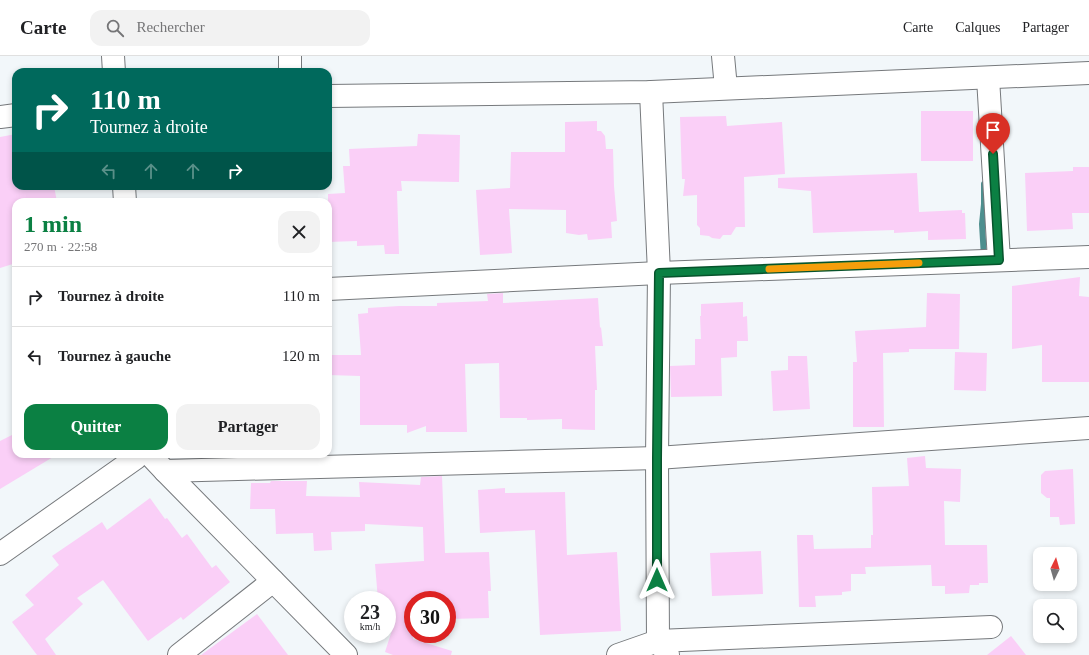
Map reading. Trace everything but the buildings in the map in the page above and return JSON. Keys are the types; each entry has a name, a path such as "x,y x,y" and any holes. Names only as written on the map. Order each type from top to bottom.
{"street":[{"path":"113,56 114,68"},
{"path":"290,56 290,68"},
{"path":"723,56 726,88"},
{"path":"332,96 651,92 1089,73"},
{"path":"988,78 999,260"},
{"path":"651,92 659,273 657,458 663,648"},
{"path":"0,118 12,116"},
{"path":"332,289 659,273 1089,257"},
{"path":"165,472 657,458 1089,428"},
{"path":"0,554 136,458"},
{"path":"153,458 346,655"},
{"path":"179,655 273,581"},
{"path":"618,655 663,648 991,627"}],"waterway":[{"path":"984,184 982,224 984,257"}],"slow traffic":[{"path":"769,269 919,263"}],"route":[{"path":"657,580 659,273 999,260 993,154"}]}
